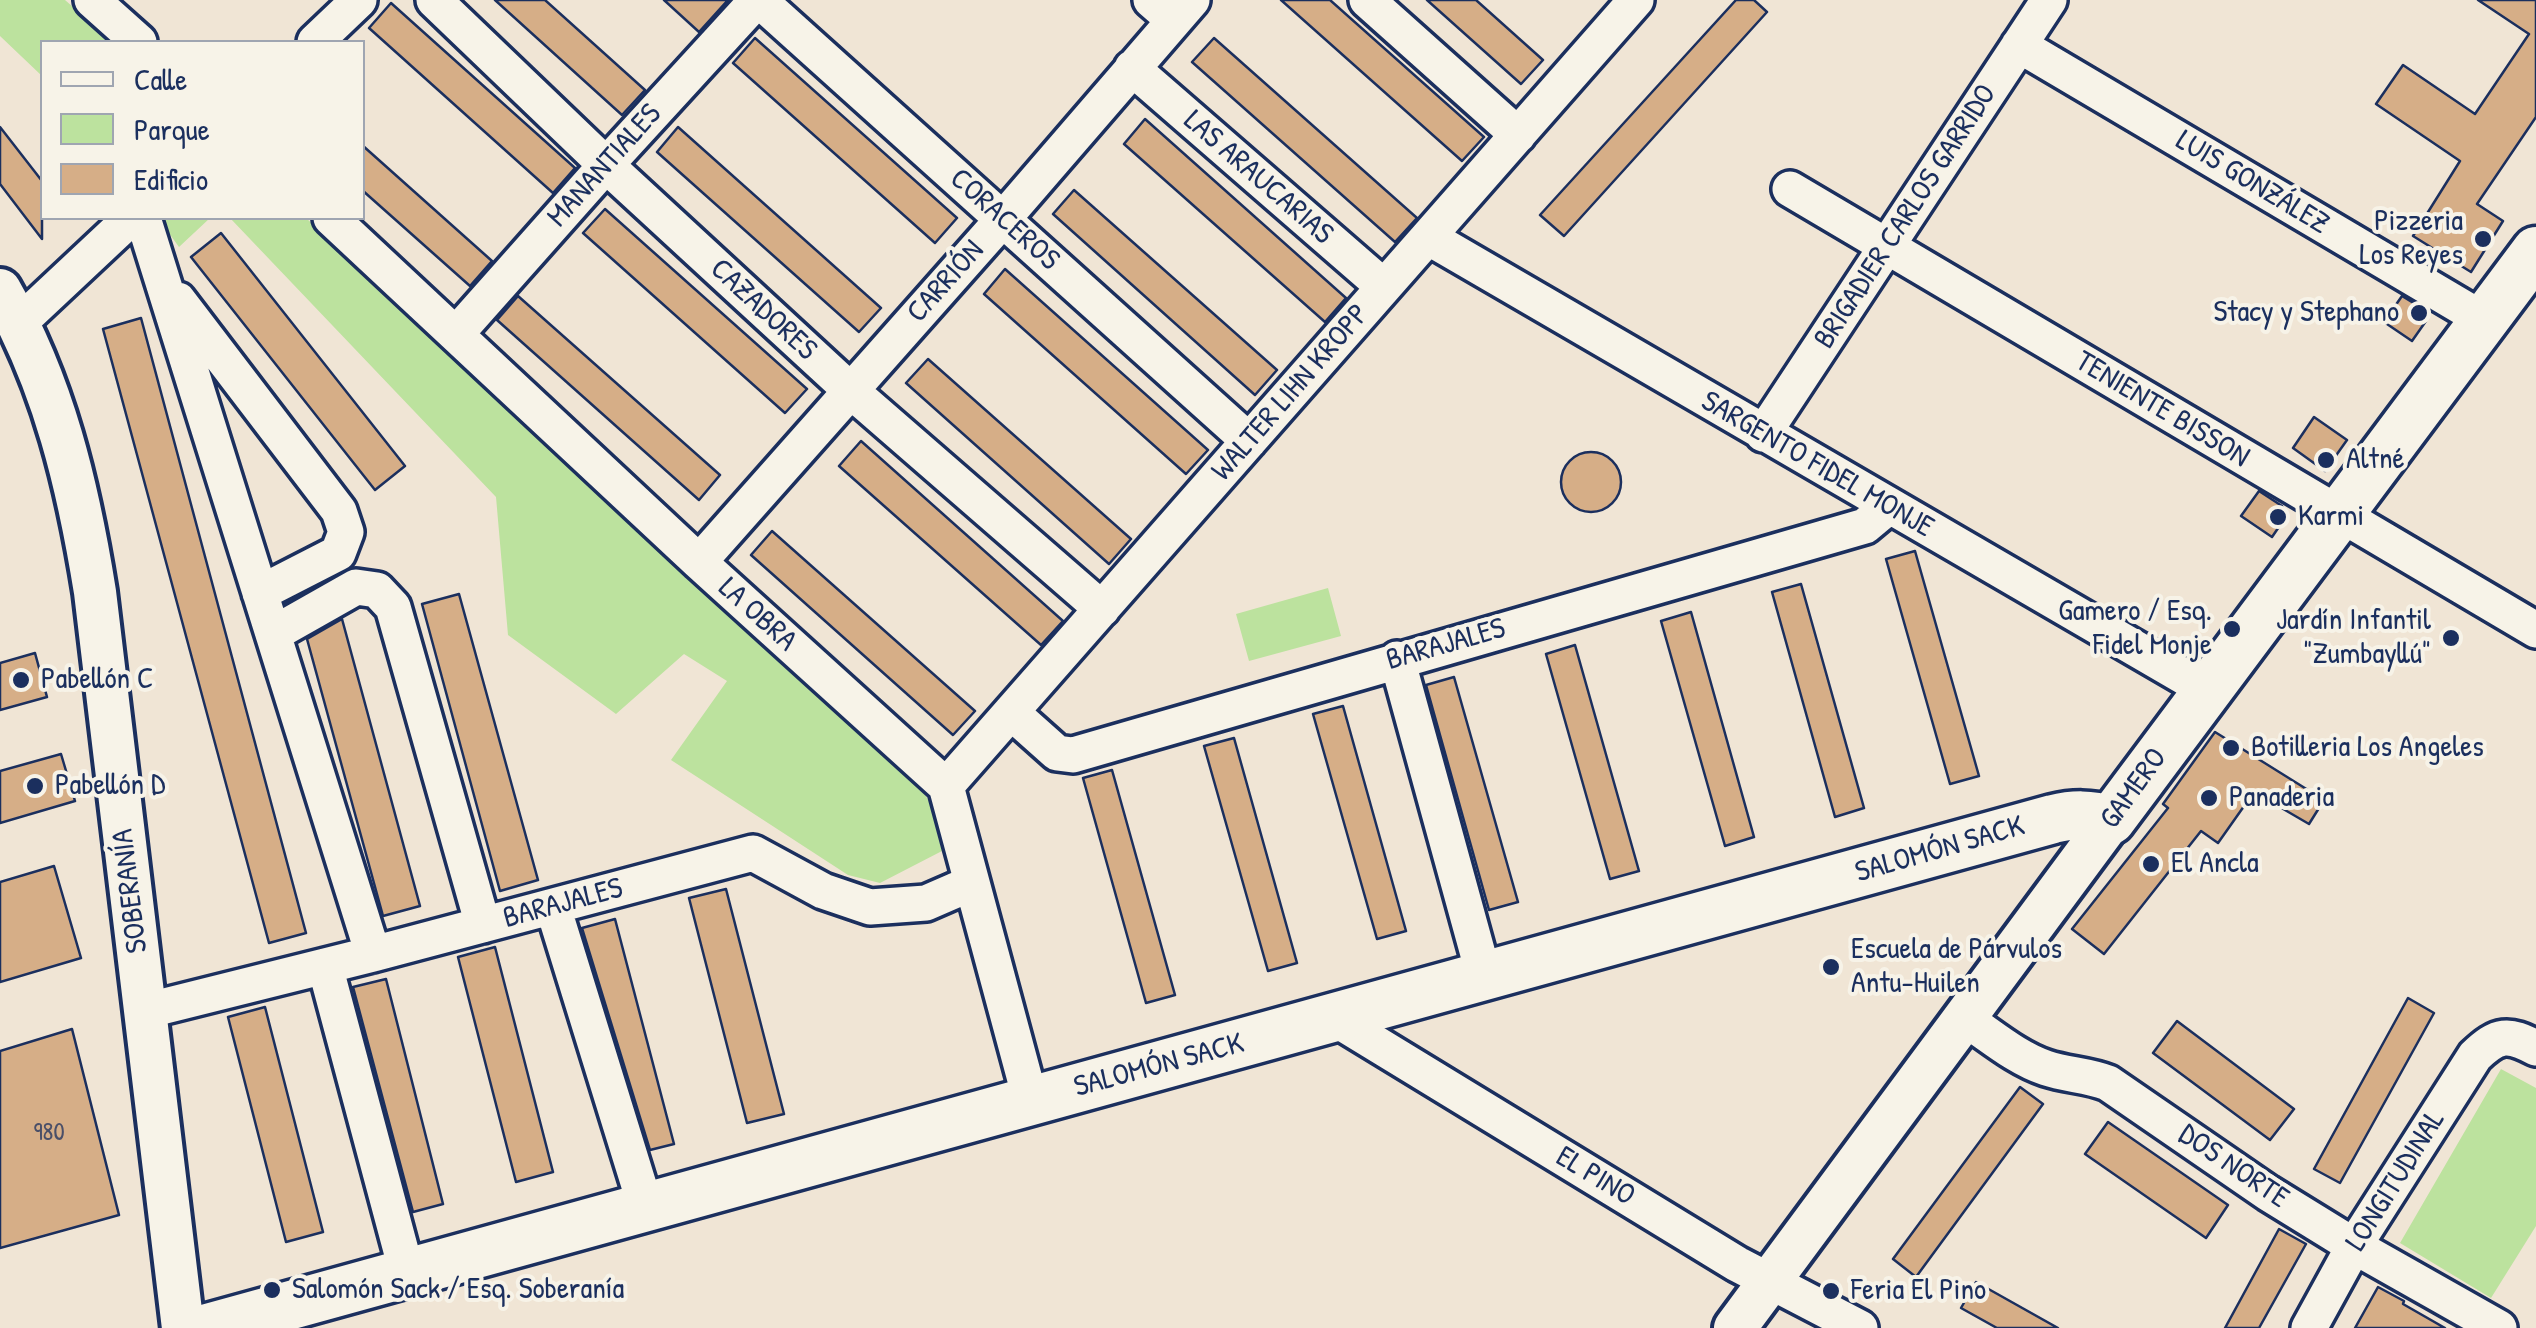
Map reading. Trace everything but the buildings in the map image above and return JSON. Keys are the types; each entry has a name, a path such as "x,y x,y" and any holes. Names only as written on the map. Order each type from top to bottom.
{"main road":[{"name":"GAMERO","path":"2111,820 2536,251"},
{"name":"SALOMÓN SACK","path":"208,1328 2053,819 2090,814 2111,820"}],"street":[{"path":"92,0 138,40"},
{"path":"317,40 359,0"},
{"name":"CAZADORES","path":"434,0 850,390 1102,608"},
{"name":"MANANTIALES","path":"456,334 758,0"},
{"name":"CORACEROS","path":"758,0 1249,441"},
{"path":"1367,0 1518,135"},
{"name":"WALTER LIHN KROPP","path":"946,786 1636,0"},
{"name":"BRIGADIER CARLOS GARRIDO","path":"1764,434 2048,0"},
{"name":"CARRIÓN","path":"698,562 1132,68 1172,7"},
{"name":"LUIS GONZÁLEZ","path":"2019,45 2484,320"},
{"name":"LAS ARAUCARIAS","path":"1132,68 1384,287"},
{"name":"TENIENTE BISSON","path":"1790,189 2536,630"},
{"path":"9,307 128,220"},
{"path":"144,220 373,954"},
{"name":"LA OBRA","path":"333,220 698,562 946,786"},
{"name":"SARGENTO FIDEL MONJE","path":"1428,237 2207,690"},
{"path":"162,279 340,510 346,532 338,552 260,593"},
{"name":"SOBERANÍA","path":"9,307 53,404 70,462 96,592 183,1328"},
{"name":"BARAJALES","path":"1011,712 1057,754 1068,756 1864,526 1888,506"},
{"path":"273,634 356,587 377,590 393,608 482,925"},
{"path":"1397,660 1484,976"},
{"path":"946,786 1031,1102"},
{"name":"GAMERO","path":"1734,1328 2111,820"},
{"name":"BARAJALES","path":"145,1011 753,853 823,891 870,907 926,903 972,882"},
{"path":"554,907 646,1208"},
{"path":"325,966 407,1273"},
{"name":"EL PINO","path":"1334,1018 1737,1264 1860,1328"},
{"name":"DOS NORTE","path":"1964,1018 2033,1063 2108,1083 2354,1246 2499,1328"},
{"name":"LONGITUDINAL","path":"2309,1328 2354,1246 2475,1056 2492,1040 2516,1037 2536,1048"}],"green space":[{"path":"0,0 65,0 111,40 40,40 40,74 0,36"},
{"path":"159,220 208,220 179,247"},
{"path":"232,220 308,220 912,774 929,801 942,851 880,883 848,875 671,760 727,681 684,654 616,714 508,635 496,497"},
{"path":"1328,588 1341,636 1249,661 1236,614"},
{"path":"2501,1069 2536,1088 2536,1226 2491,1298 2400,1243"}],"place":[{"name":"Pizzeria Los Reyes","path":"2483,239"},
{"name":"Stacy y Stephano","path":"2419,313"},
{"name":"Altné","path":"2326,460"},
{"name":"Karmi","path":"2278,517"},
{"name":"Gamero / Esq. Fidel Monje","path":"2232,629"},
{"name":"Jardín Infantil \"Zumbayllú\"","path":"2451,638"},
{"name":"Pabellón C","path":"21,680"},
{"name":"Botilleria Los Angeles","path":"2231,748"},
{"name":"Pabellón D","path":"35,786"},
{"name":"Panaderia","path":"2209,798"},
{"name":"El Ancla","path":"2151,864"},
{"name":"Escuela de Párvulos Antu-Huilen","path":"1831,967"},
{"name":"Salomón Sack / Esq. Soberanía","path":"272,1290"},
{"name":"Feria El Pino","path":"1831,1291"}]}
